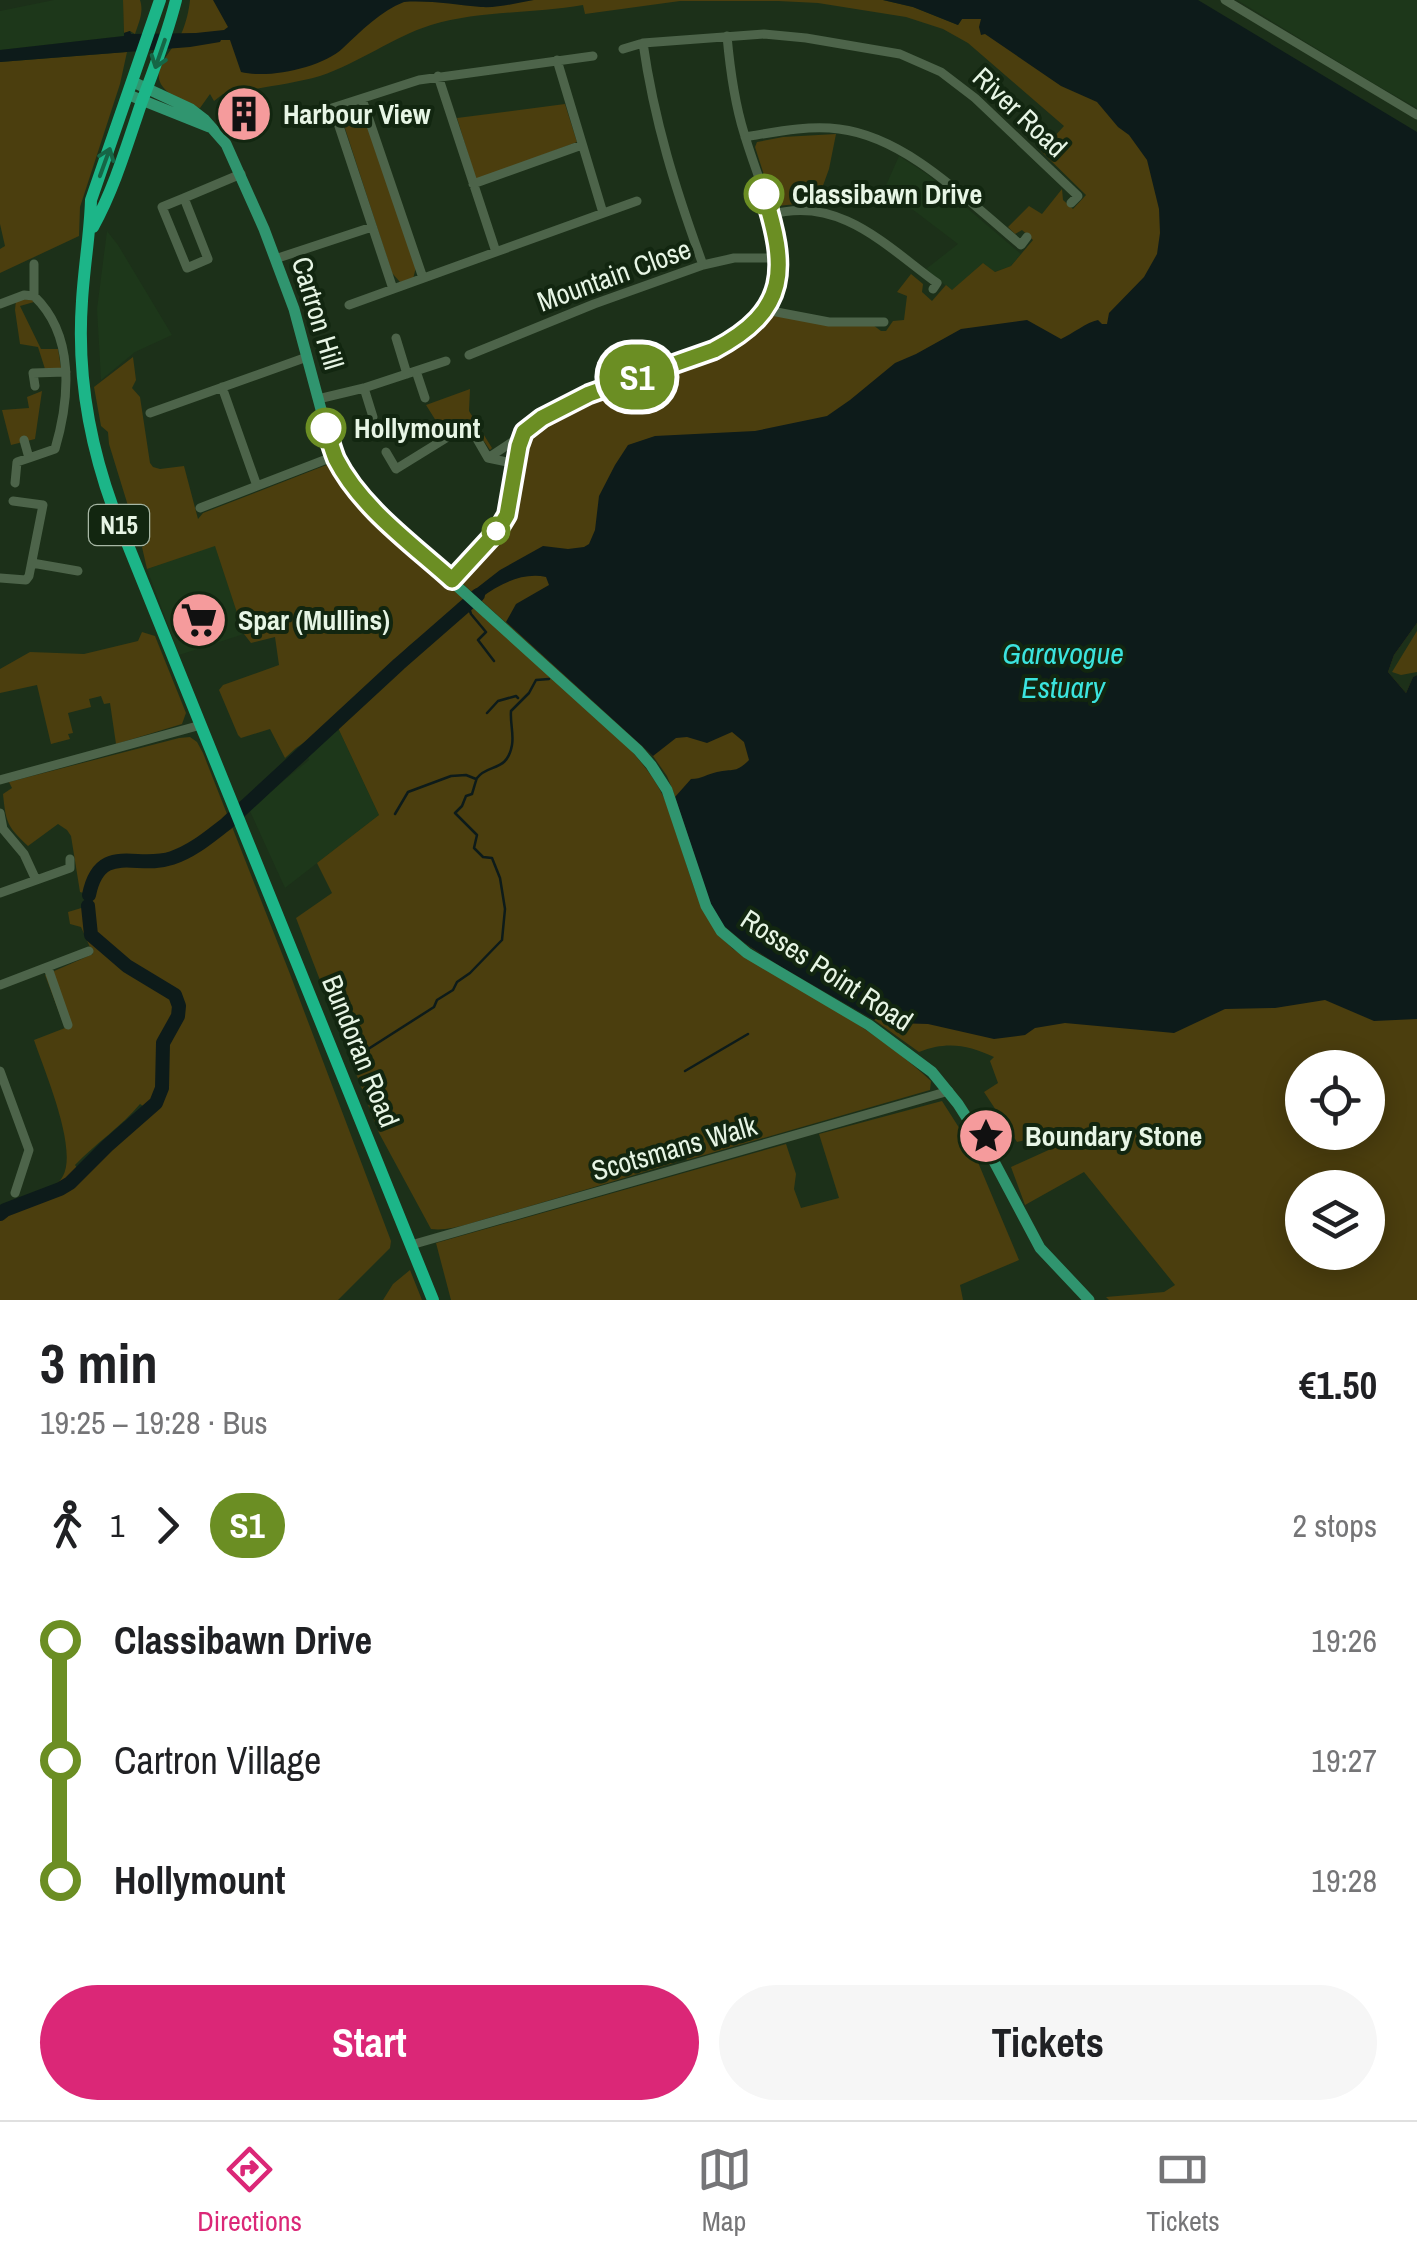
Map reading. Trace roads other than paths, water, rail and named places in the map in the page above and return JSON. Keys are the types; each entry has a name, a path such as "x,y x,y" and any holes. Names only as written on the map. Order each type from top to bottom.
{"highway":[{"path":"148,0 151,30"},
{"name":"N15","path":"160,0 91,200 81,348 94,448 112,508 201,724"},
{"name":"N15","path":"90,232 103,209 176,0"},
{"name":"Bundoran Road","path":"201,724 434,1300"}],"main road":[{"name":"Cartron Hill","path":"131,88 208,127 226,144 294,309 335,456 346,475 385,520 468,594"},
{"name":"Rosses Point Road","path":"468,594 651,765 667,790 706,906 721,931 746,953 870,1025 932,1072 949,1091 990,1154 1035,1240 1089,1300"}],"street":[{"path":"1225,0 1417,115"},
{"name":"River Road","path":"623,49 643,43 764,34 900,54 941,72 975,98 1078,196 1071,203"},
{"path":"488,458 542,418 578,398 714,350 732,340 766,310 775,292 779,258 731,81 727,36"},
{"path":"643,43 660,137 703,265"},
{"path":"301,118 438,76 593,56"},
{"path":"557,60 603,213"},
{"path":"438,76 496,252"},
{"path":"362,99 423,278"},
{"path":"332,108 392,289"},
{"path":"745,137 838,128 887,142 922,163 1021,244 1027,237"},
{"path":"473,184 582,145"},
{"path":"184,198 208,259 187,268 162,207 241,174"},
{"path":"349,305 636,202"},
{"path":"770,215 803,210 839,217 902,256 937,283 933,289"},
{"path":"275,259 372,227"},
{"name":"Mountain Close","path":"469,355 703,265 734,258 779,258"},
{"path":"34,264 34,296"},
{"path":"0,304 34,296 44,305 56,327 66,372 64,420 55,448 17,462 16,483"},
{"path":"766,310 830,322 884,322"},
{"path":"396,338 425,398"},
{"path":"150,413 307,357"},
{"path":"318,399 446,361"},
{"path":"35,386 34,373 66,372"},
{"path":"222,386 257,486"},
{"path":"364,388 372,417"},
{"path":"386,452 396,468 464,427 473,432 488,458 516,464"},
{"path":"452,580 504,521 522,436"},
{"path":"24,440 29,458"},
{"path":"200,508 326,460"},
{"path":"0,578 26,580 29,576 43,504 13,501"},
{"path":"32,563 78,572"},
{"path":"0,780 201,724"},
{"path":"0,813 3,829 24,854 36,880"},
{"path":"0,893 70,868 70,859"},
{"path":"0,985 90,951"},
{"path":"48,968 68,1025"},
{"path":"0,1071 5,1102 30,1150 15,1193"},
{"name":"Scotsmans Walk","path":"411,1245 949,1091"}],"water":[{"path":"213,0 534,0 488,7 404,2 379,16 334,55 280,73 241,72 230,40 190,47 0,62 0,50 124,36 130,31 135,34 224,30 228,27"},
{"name":"Garavogue Estuary","path":"883,0 1198,0 1417,132 1417,623 1394,655 1388,672 1406,693 1417,675 1417,1019 1374,1021 1325,1000 1275,1008 1225,1009 1174,1033 1065,1023 994,1039 928,1024 895,1023 882,1015 874,1020 746,944 722,924 710,902 675,797 691,779 734,770 744,764 749,760 744,742 732,732 707,743 676,738 653,756 506,622 516,604 549,585 546,577 512,580 481,598 473,591 500,570 543,546 568,549 589,544 595,530 599,496 628,445 655,436 755,431 827,416 895,363 961,329 1027,320 1061,339 1094,321 1107,324 1109,313 1144,277 1157,254 1159,209 1147,160 1129,135 1097,102 1061,86 981,35 981,19 962,19 958,25"}],"waterway":[{"path":"89,895 94,878 111,863 172,858 194,848 226,824 478,595"},
{"path":"468,605 486,632 478,640 494,661"},
{"path":"351,1060 434,1007 502,940 505,909 500,878 492,858 483,857 474,848 477,835 455,813 466,796 472,794 481,773 502,764 510,754 511,711 536,680 549,679"},
{"path":"487,713 498,701 518,698"},
{"path":"395,814 408,792 451,776 476,779"},
{"path":"88,906 89,895"},
{"path":"0,1214 70,1183 156,1103 162,1088 163,1043 178,1016 175,995 127,966 91,935 88,906"},
{"path":"685,1071 748,1034"}],"place":[{"name":"Harbour View","path":"244,114"},
{"name":"Classibawn Drive","path":"764,194"},
{"name":"Hollymount","path":"326,428"},
{"name":"Spar (Mullins)","path":"199,620"},
{"name":"Boundary Stone","path":"986,1136"}]}
